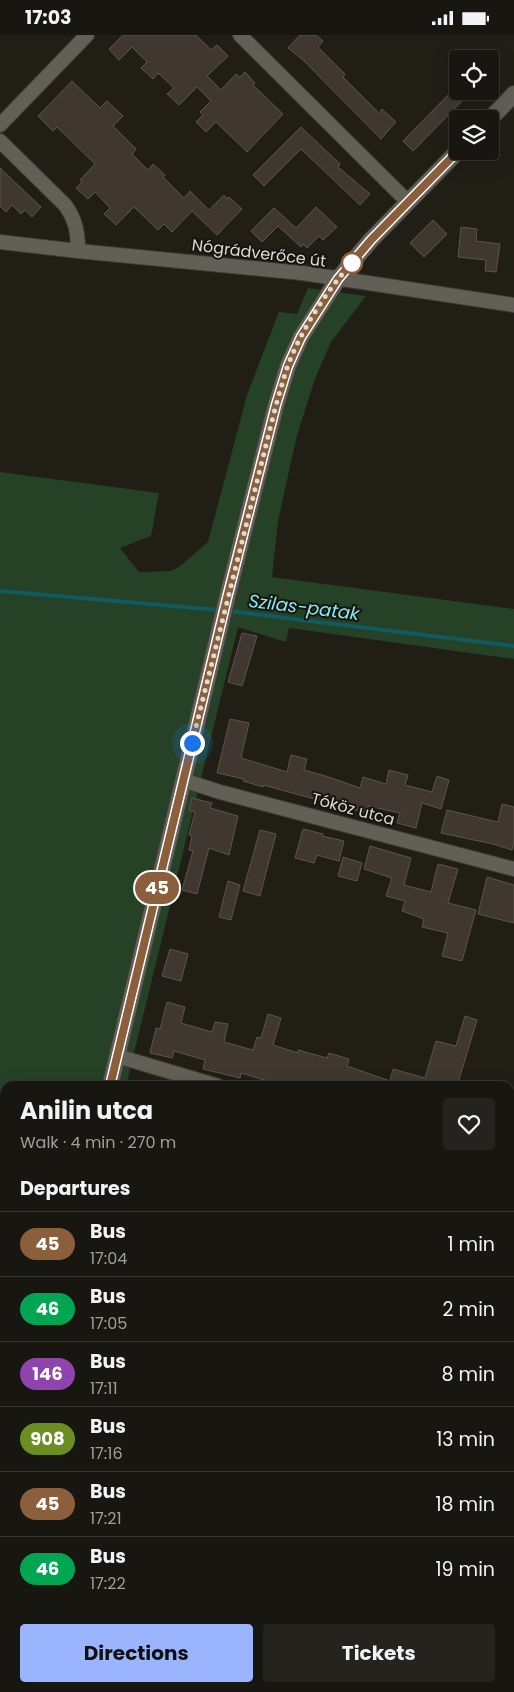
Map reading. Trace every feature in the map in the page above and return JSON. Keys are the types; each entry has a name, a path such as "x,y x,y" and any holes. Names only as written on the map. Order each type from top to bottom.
{"street":[{"path":"0,125 87,35"},
{"path":"240,35 408,203"},
{"path":"499,110 514,94"},
{"path":"0,141 73,215 78,236 78,251"},
{"path":"111,1081 227,598 276,405 288,366 301,337 338,279 371,240 449,160"},
{"name":"Nógrádverőce út","path":"0,242 293,272 514,305"},
{"name":"Tóköz utca","path":"183,780 220,792 514,869"},
{"path":"117,1056 201,1081"}],"green space":[{"path":"308,288 366,296 331,342 315,379 297,435 278,521 272,577 514,609 514,659 289,628 286,642 238,627 127,1081 0,1081 0,472 159,493 151,536 120,548 139,572 171,571 179,567 208,542 247,395 279,312 297,314"}],"building":[{"path":"123,35 196,35 211,50 217,45 228,56 207,76 221,90 236,74 240,77 245,72 255,83 253,85 283,114 247,152 216,122 206,132 196,122 203,115 200,112 211,101 197,87 179,105 167,94 174,88 158,73 153,79 141,68 147,62 132,47 119,60 109,49"},
{"path":"300,35 316,35 323,41 318,47 345,74 343,77 379,113 382,109 396,122 381,139 304,61 288,48"},
{"path":"72,81 100,108 107,101 123,116 113,126 136,149 132,154 148,170 153,164 184,198 190,191 209,210 224,195 242,209 217,235 192,211 172,232 164,224 158,230 134,207 116,225 104,214 110,208 95,192 88,199 76,188 82,182 80,180 95,164 57,127 53,131 38,116"},
{"path":"449,94 449,100 463,100 453,110 449,110 449,114 413,151 403,141"},
{"path":"301,127 340,164 338,167 370,194 360,205 301,149 264,186 253,175"},
{"path":"0,168 41,207 32,217 25,210 21,214 12,205 6,212 0,206"},
{"path":"316,207 337,227 323,240 319,236 307,248 303,244 301,247 278,226 262,242 251,231 274,208 296,228"},
{"path":"433,220 447,234 424,257 410,243"},
{"path":"461,227 477,229 476,241 500,244 496,272 485,271 486,260 458,257"},
{"path":"242,633 257,636 242,686 228,682"},
{"path":"230,719 249,723 241,758 287,772 291,755 307,759 304,770 360,788 363,777 386,784 389,770 408,775 405,785 432,792 437,776 449,780 441,809 422,803 416,828 397,823 400,813 368,806 366,813 263,785 263,787 243,781 244,779 217,773"},
{"path":"192,798 212,803 210,808 238,816 229,855 209,848 197,894 182,890 193,851 189,850 192,836 189,835 195,812 189,810"},
{"path":"502,804 514,807 514,842 512,850 441,833 447,810 498,822"},
{"path":"303,829 344,841 339,861 317,855 314,863 295,858"},
{"path":"260,830 276,834 260,896 243,891"},
{"path":"370,846 411,858 404,885 431,892 438,864 458,869 448,903 476,910 462,961 442,956 448,933 422,927 424,919 402,911 405,901 386,896 392,878 364,869"},
{"path":"343,857 362,863 357,881 338,876"},
{"path":"487,877 514,885 514,923 478,914"},
{"path":"228,881 240,885 231,920 219,917"},
{"path":"170,949 188,954 181,981 162,976"},
{"path":"167,1002 185,1007 181,1023 212,1032 215,1022 228,1024 224,1042 253,1050 257,1037 261,1038 268,1014 281,1018 273,1045 298,1053 298,1050 327,1058 329,1053 349,1059 347,1066 390,1081 267,1081 241,1073 240,1078 203,1069 205,1060 174,1051 172,1058 150,1053 156,1028 160,1029"},
{"path":"465,1016 477,1020 459,1081 390,1081 393,1069 425,1078 436,1041 456,1046"}],"waterway":[{"name":"Szilas-patak","path":"0,591 219,610"},
{"name":"Szilas-patak","path":"229,611 514,646"}],"bus line":[{"name":"45","path":"111,1081 227,598 276,405 288,366 301,337 338,279 371,240 449,160"}],"route":[{"path":"192,743 276,405 288,366 301,337 318,308 338,279 352,263"}]}
